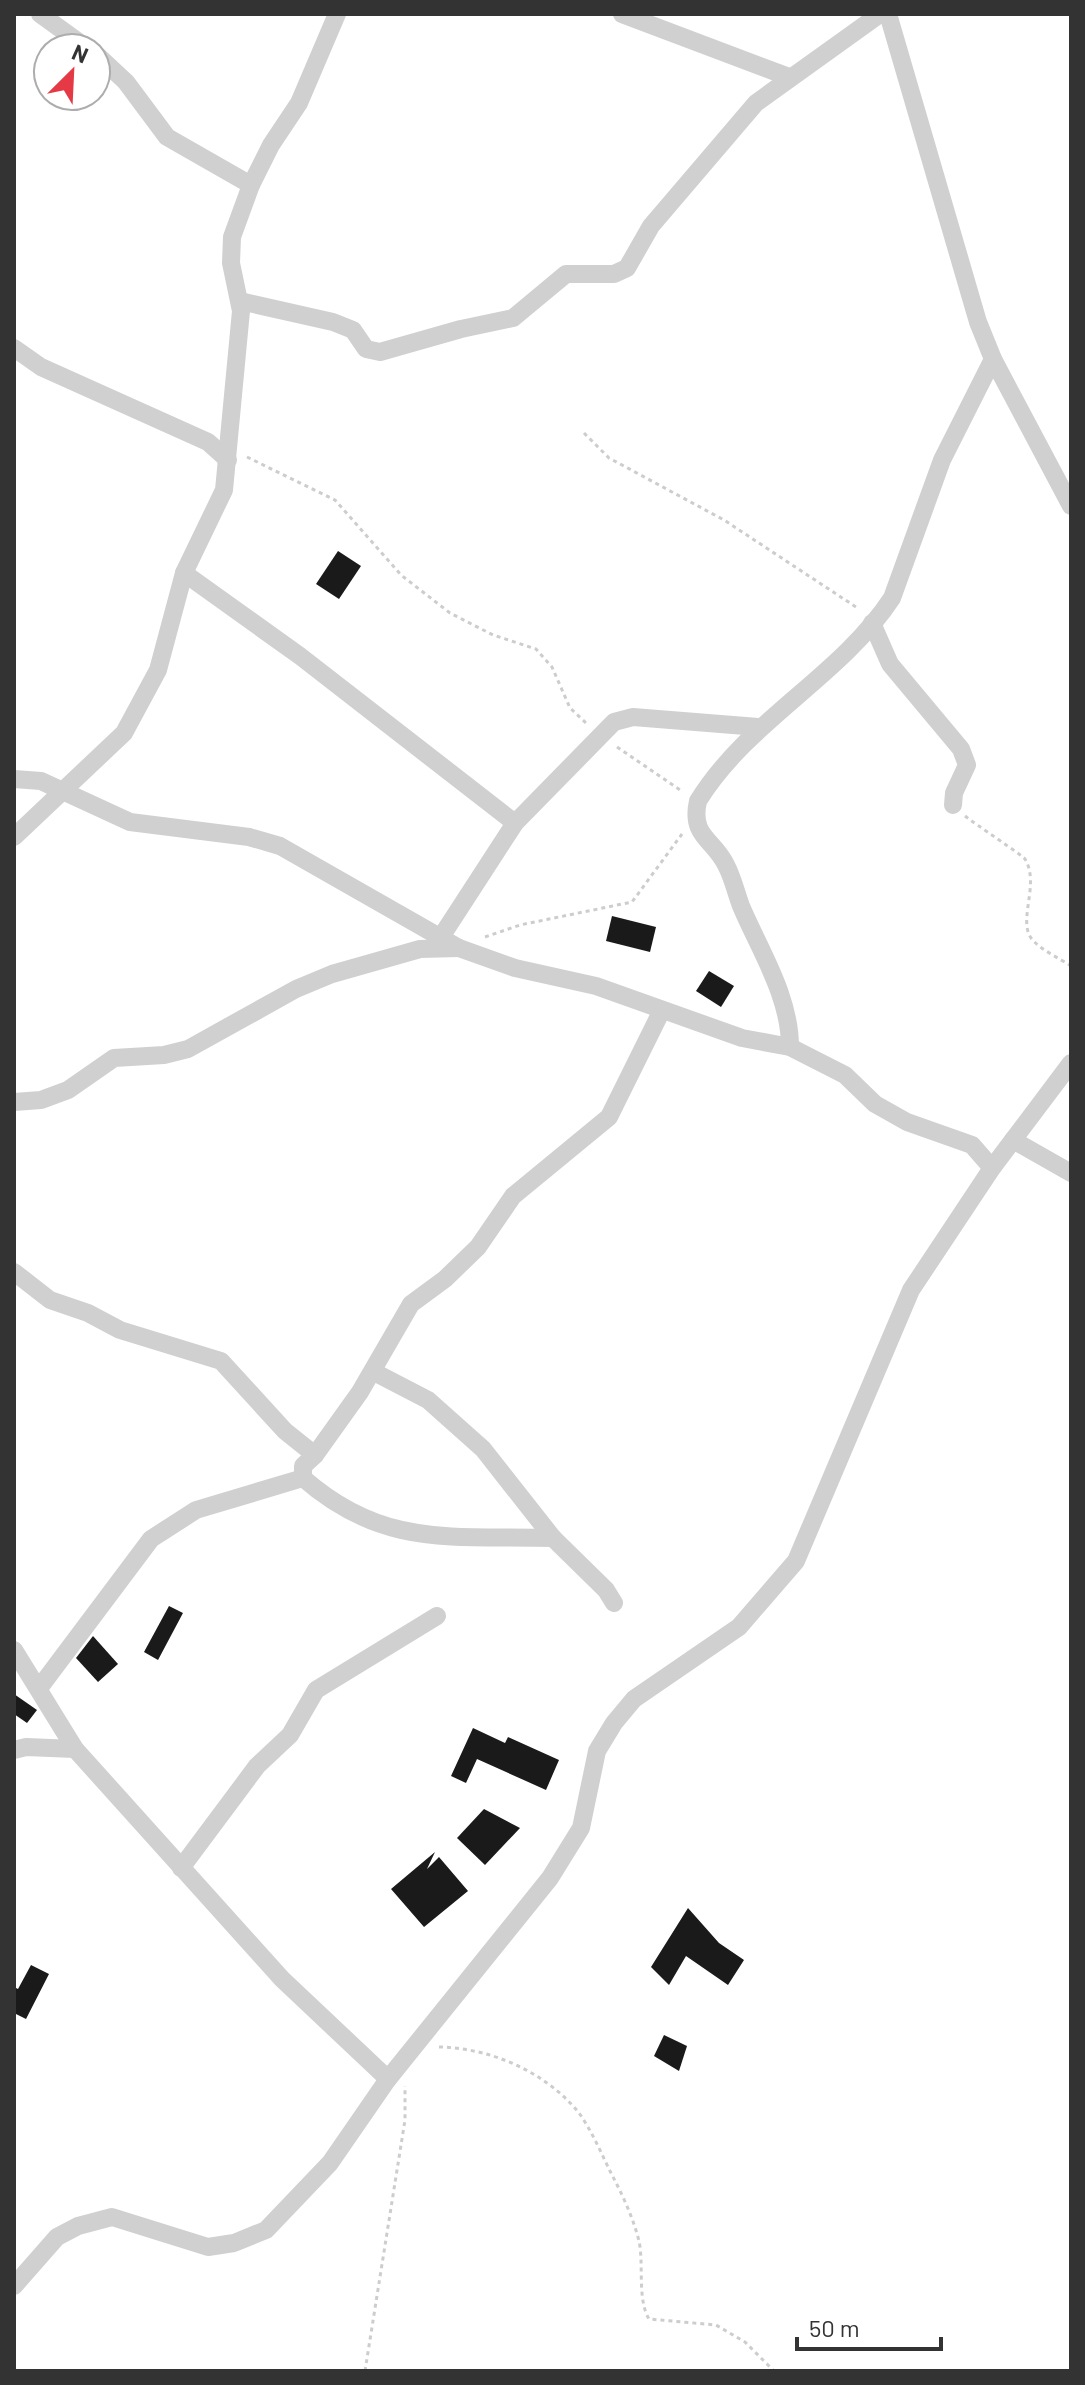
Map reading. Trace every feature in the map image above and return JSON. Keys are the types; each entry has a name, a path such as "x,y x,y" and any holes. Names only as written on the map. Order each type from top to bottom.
{"street":[{"path":"40,14 65,32"},
{"path":"14,837 124,733 151,687 163,656 184,573 224,490 240,301 230,250 251,185 271,145 299,103 337,14"},
{"path":"622,14 789,77"},
{"path":"240,301 333,322 353,330 366,349 380,352 513,318 566,274 614,274 627,268 651,226 756,103 880,14"},
{"path":"888,14 978,322 993,359 1071,506"},
{"path":"112,69 126,82 167,137 251,185"},
{"path":"14,348 41,367 208,442 228,454"},
{"path":"790,1047 790,1029 768,957 741,906 725,861 701,836 696,808 758,727 824,674 892,598 942,460 993,359"},
{"path":"184,573 300,656 515,823"},
{"path":"872,623 883,654 961,749 967,765 954,793 953,805"},
{"path":"441,937 515,823 614,722 633,717 758,727"},
{"path":"14,779 41,781 130,822 249,837 280,846 459,948 515,968 567,977 742,1038 790,1047 845,1075 875,1104 907,1122 972,1145 992,1168"},
{"path":"14,1102 41,1100 68,1090 114,1058 164,1055 188,1049 296,989 332,974 420,949 459,948"},
{"path":"303,1478 303,1466 315,1455 374,1372 411,1304 445,1279 478,1247 513,1196 609,1117 662,1010"},
{"path":"14,2286 51,2242 91,2221 112,2217 128,2220 208,2247 234,2243 266,2230 330,2163 388,2079 550,1878 581,1828 597,1751 614,1723 634,1699 739,1627 796,1561 911,1290 992,1168 1071,1063"},
{"path":"1013,1140 1071,1173"},
{"path":"14,1272 50,1300 88,1313 120,1330 221,1361 285,1431 315,1455"},
{"path":"374,1372 428,1400 483,1449 553,1538 606,1590 614,1603"},
{"path":"303,1478 357,1516 423,1537 553,1538"},
{"path":"40,1687 151,1539 196,1510 303,1478"},
{"path":"181,1868 257,1766 290,1735 316,1690 437,1616"},
{"path":"14,1650 40,1687 75,1749 282,1979 388,2079"},
{"path":"14,1750 26,1747 75,1749"}],"path":[{"path":"584,433 609,458 724,520 864,612 872,623"},
{"path":"228,454 335,500 401,575 450,613 493,635 536,649 552,667 570,708 599,735 696,808 651,881 632,902 520,925 459,948"},
{"path":"953,805 991,837 1021,855 1032,877 1027,931 1032,941 1071,966"},
{"path":"365,2371 405,2120 410,2054 463,2048 505,2060 545,2083 569,2103 592,2134 630,2213 639,2240 649,2319 716,2325 745,2342 774,2371"}],"building":[{"path":"338,551 361,566 339,599 316,584"},
{"path":"612,916 656,927 650,952 606,941"},
{"path":"709,971 734,986 721,1007 696,991"},
{"path":"169,1606 183,1613 158,1660 144,1652"},
{"path":"93,1636 118,1664 98,1682 76,1658"},
{"path":"14,1694 37,1710 27,1723 14,1714"},
{"path":"473,1728 505,1743 508,1737 559,1760 546,1790 477,1759 466,1783 451,1776"},
{"path":"484,1809 520,1828 485,1865 457,1838"},
{"path":"435,1852 427,1869 439,1857 468,1891 424,1927 391,1889"},
{"path":"688,1908 719,1943 744,1960 728,1985 686,1956 669,1985 651,1967"},
{"path":"31,1965 49,1974 26,2019 14,2013 14,1987 18,1989"},
{"path":"664,2035 687,2046 679,2071 654,2056"}]}
